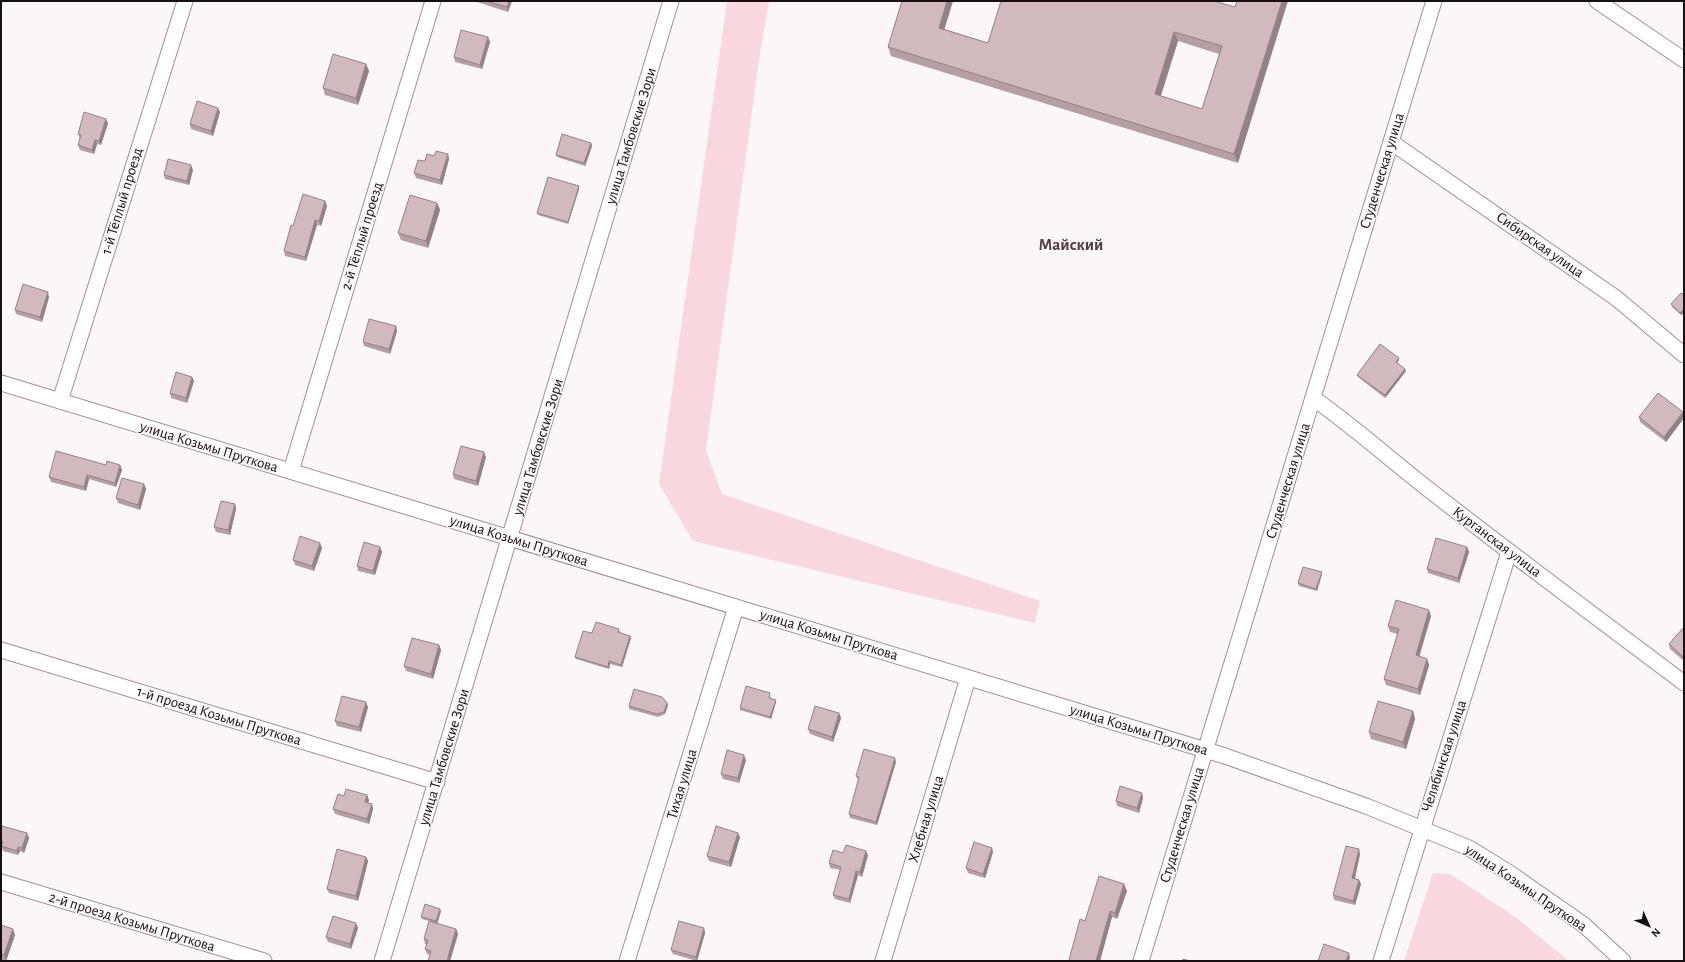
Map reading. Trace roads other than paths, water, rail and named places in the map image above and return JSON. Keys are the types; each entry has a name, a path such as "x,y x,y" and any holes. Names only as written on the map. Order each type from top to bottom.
{"street":[{"name":"1-й Тёплый проезд","path":"60,401 184,1"},
{"name":"2-й Тёплый проезд","path":"291,471 433,1"},
{"name":"улица Тамбовские Зори","path":"382,961 671,1"},
{"name":"Студенческая улица","path":"1141,961 1434,1"},
{"path":"1597,1 1684,60"},
{"name":"Сибирская улица","path":"1391,142 1616,298 1684,355"},
{"name":"улица Козьмы Пруткова","path":"1,383 1205,750 1358,804 1468,848 1511,874 1584,925 1623,961"},
{"name":"Курганская улица","path":"1313,398 1509,552 1684,683"},
{"name":"Челябинская улица","path":"1381,961 1421,828 1509,552"},
{"name":"Тихая улица","path":"627,961 736,607"},
{"name":"1-й проезд Козьмы Пруткова","path":"1,650 437,782"},
{"name":"Хлебная улица","path":"883,961 968,678"},
{"name":"2-й проезд Козьмы Пруткова","path":"1,882 264,961"}],"district":[{"name":"Майский","path":"1071,244"}]}
